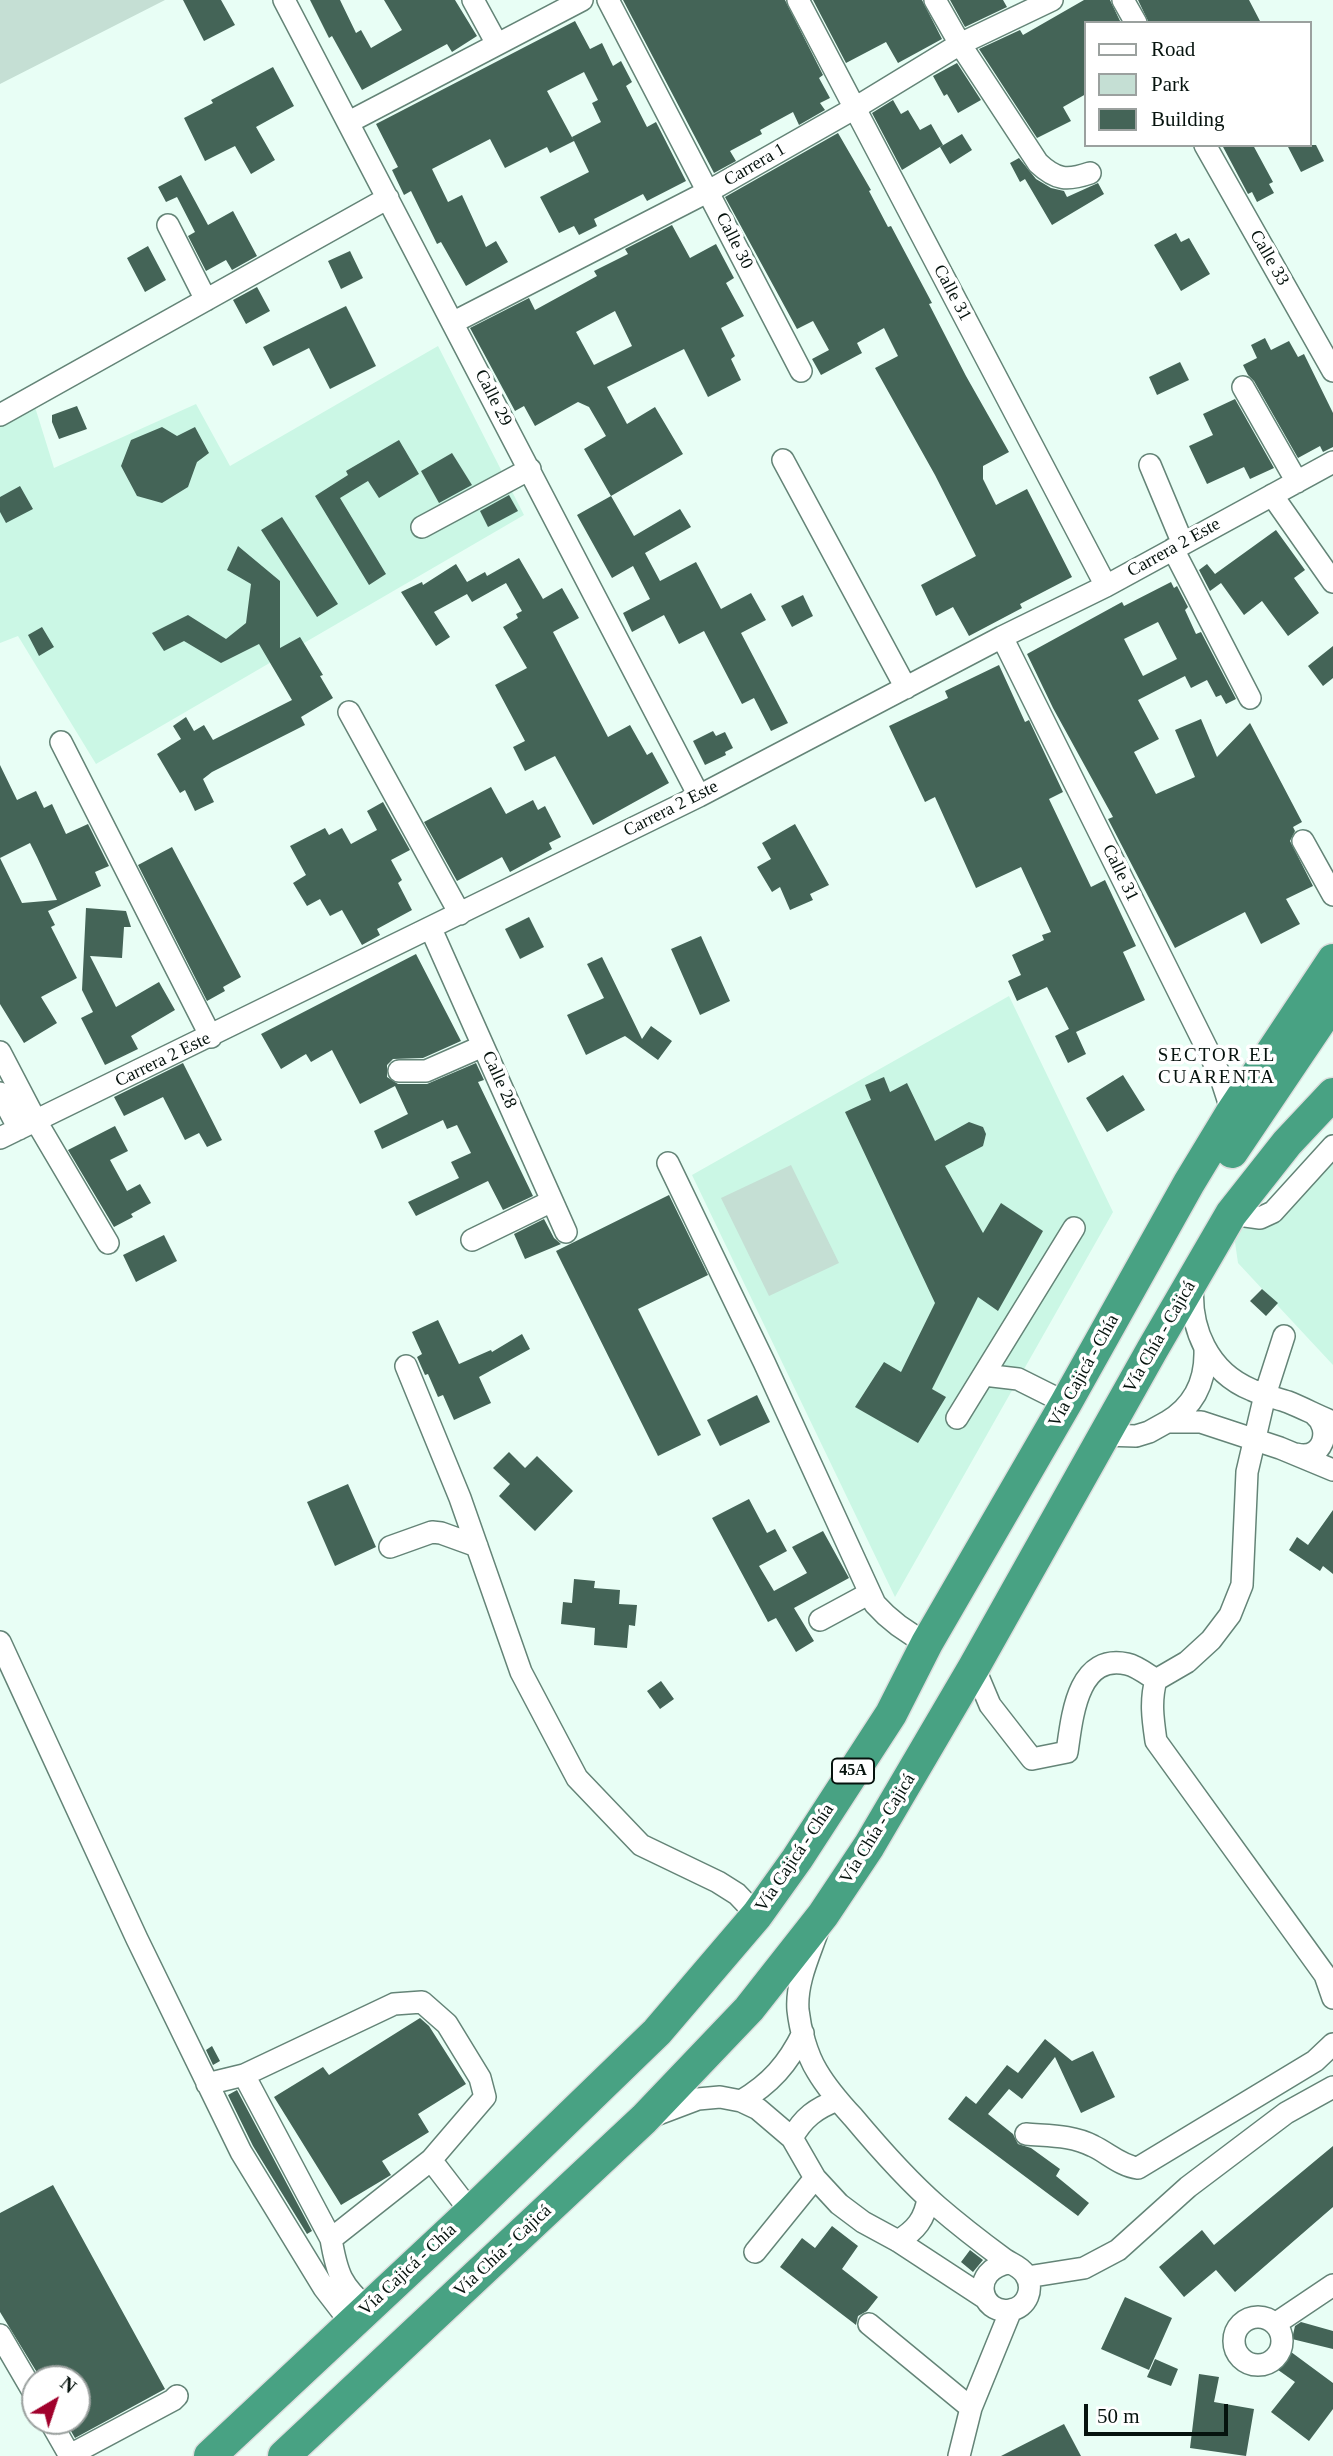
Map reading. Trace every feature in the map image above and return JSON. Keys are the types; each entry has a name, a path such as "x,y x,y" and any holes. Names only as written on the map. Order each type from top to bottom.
{"highway":[{"name":"Vía Cajicá - Chía","path":"210,2456 471,2212 657,2032 757,1914 891,1714 927,1643 1189,1183 1232,1112 1333,960"},
{"path":"1189,1183 1230,1156 1333,1002"},
{"name":"Vía Chía - Cajicá","path":"284,2456 644,2119 749,2009 823,1915 869,1846 974,1667 1231,1214 1287,1143 1333,1094"}],"street":[{"name":"Calle 29","path":"285,0 699,796"},
{"path":"473,0 497,44"},
{"path":"349,122 582,0"},
{"name":"Calle 30","path":"608,0 801,371"},
{"name":"Calle 31","path":"798,0 1106,586"},
{"path":"935,0 960,44 1038,163 1055,176 1065,178 1073,179 1090,173"},
{"name":"Carrera 1","path":"454,323 709,191 855,108 960,44 1051,0"},
{"path":"1123,0 1135,21"},
{"name":"Calle 33","path":"1206,147 1333,371"},
{"path":"0,415 388,198"},
{"path":"167,225 206,300"},
{"path":"1243,387 1297,482"},
{"path":"783,460 906,688"},
{"name":"Carrera 2 Este","path":"18,1130 699,796 1002,637 1106,586 1333,462"},
{"path":"1150,465 1178,546 1250,698"},
{"path":"422,527 530,469"},
{"path":"1272,495 1333,582"},
{"name":"Calle 31","path":"1002,637 1220,1075 1232,1112"},
{"path":"349,712 460,914"},
{"path":"61,742 211,1037"},
{"path":"1303,841 1333,895"},
{"name":"Calle 28","path":"431,929 566,1232"},
{"path":"399,1071 426,1071 483,1046"},
{"path":"0,1052 18,1130"},
{"path":"0,1093 18,1130 108,1243"},
{"path":"1231,1214 1260,1218 1273,1212 1333,1146"},
{"path":"667,1163 755,1364 875,1604 908,1633 927,1643"},
{"path":"472,1240 552,1200"},
{"path":"957,1419 1074,1228"},
{"path":"1193,1281 1193,1317 1205,1350 1215,1363 1232,1379 1253,1391 1333,1422"},
{"path":"1284,1336 1265,1395 1247,1472 1242,1585 1230,1615 1211,1640 1187,1662 1156,1681 1152,1711 1156,1741 1325,1975 1333,1998"},
{"path":"1103,1436 1136,1436 1149,1432 1184,1409 1197,1392 1204,1371 1205,1350"},
{"path":"406,1366 455,1486 521,1672 577,1778 641,1845 718,1882 737,1894 757,1914"},
{"path":"984,1376 1018,1378 1066,1403"},
{"path":"1296,1454 1320,1450 1326,1439 1322,1421 1312,1413"},
{"path":"1167,1422 1201,1422 1254,1438 1333,1470"},
{"path":"390,1547 432,1532 477,1546"},
{"path":"821,1620 870,1593"},
{"path":"0,1642 137,1938 241,2152 324,2288 360,2316"},
{"path":"974,1667 990,1705 1032,1759 1067,1752 1075,1702 1092,1672 1111,1663 1129,1664 1156,1681"},
{"path":"644,2119 698,2099 720,2097 741,2101 758,2109 792,2138 815,2178 839,2204 863,2222 898,2241 996,2308 1011,2310 1023,2304 1028,2298 1030,2284 1023,2270 1009,2263 966,2231 928,2198 881,2151 816,2070 798,2010 799,1985 823,1915"},
{"path":"208,2084 244,2075 394,2004 422,2002 447,2024 480,2078 485,2097 431,2160 331,2239"},
{"path":"741,2101 761,2089 778,2073 793,2054 803,2033"},
{"path":"1026,2134 1068,2137 1138,2168 1315,2061 1333,2044"},
{"path":"244,2075 331,2239 336,2268 360,2316"},
{"path":"1027,2277 1083,2268 1118,2250 1188,2187 1286,2113 1333,2087"},
{"path":"792,2138 810,2114 838,2100"},
{"path":"431,2160 471,2212"},
{"path":"755,2252 815,2178"},
{"path":"898,2241 920,2223 928,2198"},
{"path":"985,2298 983,2290 987,2274 993,2268 1009,2263"},
{"path":"1275,2324 1333,2286"},
{"path":"959,2456 971,2408 1011,2310"},
{"path":"869,2324 971,2408"},
{"path":"0,2335 21,2371"},
{"path":"58,2435 70,2456 177,2396"}],"shaded area":[{"path":"438,346 524,515 96,764 18,636 0,643 0,427 35,407 54,468 196,404 230,466"},
{"path":"1009,996 1113,1212 895,1597 692,1175"},
{"path":"1333,1146 1333,1365 1238,1263 1231,1214 1260,1218"}],"green space":[{"path":"0,0 165,0 0,84"},
{"path":"791,1165 839,1263 769,1296 721,1198"}],"building":[{"path":"183,0 221,0 235,25 204,41"},
{"path":"310,0 340,0 356,33 361,30 371,48 402,30 384,0 455,0 477,36 452,52 447,44 362,90 332,36 329,38"},
{"path":"623,0 785,0 823,75 819,78 830,98 820,103 825,110 799,125 793,112 760,130 762,134 730,151 736,161 714,173"},
{"path":"813,0 922,0 942,39 898,63 886,42 846,63"},
{"path":"950,0 1003,0 1007,7 965,27"},
{"path":"1084,0 1110,0 1120,21 1084,21 1084,95 1063,107 1071,121 1037,138 979,49 1020,30 1023,35"},
{"path":"1138,0 1249,0 1260,21 1148,21"},
{"path":"575,21 590,49 602,43 613,66 621,61 632,82 626,86 647,127 656,122 686,181 647,201 643,194 594,219 597,226 579,235 574,226 559,233 540,197 589,172 574,141 550,153 547,147 505,168 490,139 432,169 448,202 462,195 486,247 496,241 508,262 466,286 441,242 437,244 411,191 404,195 392,170 398,167 376,124","holes":["584,72 598,100 592,103 601,122 572,137 574,141 547,91"]},
{"path":"957,63 981,100 958,113 933,76"},
{"path":"273,67 294,106 256,127 275,160 251,174 235,146 205,161 184,118 213,103 211,100"},
{"path":"893,100 901,114 908,110 920,130 931,124 943,145 902,170 872,113"},
{"path":"838,133 871,190 869,191 888,227 891,226 932,303 929,304 966,376 1009,452 983,466 983,479 996,505 1027,489 1072,577 1020,604 1022,608 969,636 953,607 936,616 921,585 976,556 935,475 875,368 898,356 884,328 857,343 862,353 821,375 812,359 829,350 813,321 797,329 725,197"},
{"path":"962,134 972,150 950,164 940,147"},
{"path":"1316,145 1324,161 1301,172 1288,147"},
{"path":"1223,147 1254,147 1273,182 1269,184 1274,193 1257,202 1252,192 1248,194"},
{"path":"1019,158 1036,179 1051,188 1064,191 1067,197 1098,183 1104,194 1052,225 1025,179 1020,182 1010,163"},
{"path":"181,175 208,225 233,211 257,256 232,270 226,260 206,271 188,236 195,232 177,197 166,202 158,187"},
{"path":"672,225 690,258 716,244 734,278 726,283 744,316 721,328 735,356 731,359 741,380 708,397 684,349 607,387 627,424 655,407 683,454 611,496 584,449 606,436 589,407 578,402 535,426 524,406 515,411 470,328 529,298 535,310 597,276 594,271 628,254 625,249","holes":["615,311 632,346 594,365 576,332"]},
{"path":"1176,233 1181,242 1189,238 1210,274 1181,291 1154,245"},
{"path":"148,246 166,280 145,292 127,258"},
{"path":"350,251 363,278 341,289 328,261"},
{"path":"257,287 270,311 246,324 233,300"},
{"path":"346,306 376,366 330,389 309,348 273,366 263,347"},
{"path":"1265,338 1271,350 1289,341 1298,357 1304,354 1333,413 1333,447 1323,452 1320,446 1298,458 1243,365 1257,358 1251,345"},
{"path":"1180,362 1189,380 1157,395 1149,377"},
{"path":"1235,399 1274,468 1250,479 1244,467 1207,484 1189,446 1213,435 1203,414"},
{"path":"77,406 87,429 59,439 52,415"},
{"path":"162,427 177,436 195,427 209,453 197,462 188,487 162,503 137,496 121,466 131,440"},
{"path":"399,440 419,474 379,498 368,481 340,498 386,574 369,585 315,496 348,475 346,471"},
{"path":"452,453 472,485 439,503 421,471"},
{"path":"20,486 33,509 6,523 0,512 0,497"},
{"path":"509,495 518,511 488,527 480,511"},
{"path":"611,496 634,536 680,509 691,527 645,553 660,581 696,562 721,609 751,593 766,620 741,633 788,723 771,731 754,698 742,704 704,631 679,644 664,615 632,632 623,613 650,599 633,566 612,578 577,515"},
{"path":"282,517 338,604 317,617 261,530"},
{"path":"1276,530 1305,570 1294,578 1319,613 1288,636 1262,601 1244,615 1221,583 1210,591 1199,570 1207,564 1215,574"},
{"path":"238,546 280,581 280,648 300,637 323,675 320,676 333,698 301,717 305,725 203,779 214,802 195,811 185,790 180,793 157,754 181,739 173,726 186,717 194,731 204,725 213,740 292,700 259,644 221,663 184,641 164,651 152,633 188,615 226,639 246,623 251,584 227,570"},
{"path":"519,558 543,599 562,588 579,618 553,632 608,737 630,725 647,755 652,752 669,783 593,825 555,756 525,771 513,747 525,741 495,685 527,668 503,627 518,618 516,614 522,611 506,583 472,602 467,594 434,612 450,637 436,646 401,592 422,582 423,585 456,564 467,582 485,572 487,576"},
{"path":"1171,582 1174,588 1177,586 1188,607 1185,610 1196,634 1201,632 1236,699 1226,704 1221,695 1216,697 1207,680 1191,688 1185,676 1138,700 1159,739 1134,752 1156,794 1195,777 1175,730 1201,719 1217,757 1250,723 1302,822 1293,827 1295,831 1290,841 1313,886 1286,899 1300,924 1261,944 1245,912 1175,948 1108,819 1113,817 1053,708 1027,654 1122,602 1124,606","holes":["1158,622 1177,659 1143,676 1124,639"]},
{"path":"803,595 813,616 792,627 781,606"},
{"path":"42,627 54,647 39,656 28,635"},
{"path":"1333,646 1333,678 1323,686 1308,666"},
{"path":"999,665 1025,722 1029,720 1063,792 1049,799 1091,887 1105,880 1136,946 1123,952 1145,1000 1076,1032 1086,1054 1068,1063 1055,1036 1069,1029 1047,987 1017,1001 1008,981 1021,975 1012,955 1044,940 1042,935 1051,932 1021,867 976,888 935,797 925,802 889,726 948,698 945,691"},
{"path":"713,731 716,736 725,732 733,748 725,752 726,755 705,765 693,741"},
{"path":"0,765 17,800 36,791 44,808 52,804 66,834 88,824 109,866 95,872 101,886 48,911 55,925 51,927 77,978 41,997 57,1023 24,1043 0,1004","holes":["30,843 37,857 57,900 22,903 0,858"]},
{"path":"491,787 506,814 533,800 538,810 545,806 561,837 549,843 552,849 510,872 502,857 457,881 424,822"},
{"path":"383,802 410,850 391,860 402,880 398,883 412,910 377,929 380,935 362,945 342,910 330,916 320,899 307,906 293,883 306,875 290,846 325,828 329,835 342,828 351,844 377,830 367,811"},
{"path":"795,824 829,885 810,894 813,900 790,910 780,887 772,892 757,867 771,859 762,843"},
{"path":"172,847 241,977 223,987 225,991 207,1001 138,865"},
{"path":"86,908 126,911 131,927 124,927 122,958 90,956 116,1007 159,982 175,1010 131,1036 138,1049 105,1065 81,1018 93,1012 82,990"},
{"path":"529,917 544,947 520,959 505,929"},
{"path":"701,936 730,1001 700,1015 671,949"},
{"path":"416,954 461,1041 423,1058 393,1059 387,1065 387,1077 398,1084 427,1084 476,1063 484,1080 478,1082 533,1196 503,1210 488,1181 416,1216 408,1202 459,1178 451,1162 471,1153 457,1125 447,1129 443,1120 382,1149 374,1131 408,1114 395,1086 360,1104 332,1050 311,1062 306,1054 281,1069 261,1034"},
{"path":"602,957 642,1039 651,1026 672,1041 658,1060 625,1036 586,1055 567,1015 604,998 587,964"},
{"path":"183,1063 222,1140 207,1147 199,1133 185,1140 163,1097 124,1116 114,1097"},
{"path":"1123,1075 1145,1110 1107,1132 1086,1098"},
{"path":"884,1077 890,1092 907,1083 935,1141 969,1122 983,1127 986,1134 983,1146 945,1166 983,1233 1001,1203 1043,1231 998,1311 978,1297 932,1389 946,1397 918,1443 855,1407 884,1362 901,1372 935,1303 845,1112 871,1100 865,1085"},
{"path":"115,1126 128,1151 110,1160 127,1191 140,1184 151,1203 114,1227 68,1150"},
{"path":"669,1195 708,1275 638,1309 701,1435 658,1456 556,1251"},
{"path":"544,1219 554,1238 561,1244 525,1259 514,1234"},
{"path":"164,1235 177,1261 136,1282 123,1255"},
{"path":"1262,1289 1278,1303 1266,1316 1250,1301"},
{"path":"438,1320 459,1364 491,1350 492,1352 522,1334 530,1349 479,1377 491,1403 454,1420 443,1395 438,1397 428,1374 425,1375 417,1357 422,1354 412,1332"},
{"path":"757,1395 770,1422 720,1446 707,1420"},
{"path":"509,1452 525,1468 537,1456 573,1491 535,1531 499,1496 510,1484 493,1468"},
{"path":"348,1484 376,1547 335,1566 307,1502"},
{"path":"749,1499 767,1533 775,1529 787,1551 759,1566 774,1591 807,1573 792,1547 823,1531 849,1578 794,1608 814,1641 796,1652 776,1618 768,1622 712,1518"},
{"path":"1333,1510 1333,1574 1323,1566 1320,1571 1289,1550 1297,1537 1308,1545"},
{"path":"574,1579 595,1581 594,1588 620,1590 619,1604 637,1605 635,1626 629,1625 627,1648 594,1645 595,1628 561,1624 563,1602 572,1603"},
{"path":"661,1681 674,1699 660,1709 647,1691"},
{"path":"420,2018 429,2026 466,2084 418,2114 429,2132 382,2161 391,2175 341,2205 274,2097 323,2067 329,2075"},
{"path":"1045,2039 1072,2061 1093,2051 1115,2097 1081,2113 1055,2057 1022,2099 1009,2089 988,2114 1013,2134 1018,2144 1031,2148 1060,2169 1056,2176 1089,2203 1078,2216 948,2119 966,2096 976,2104 1007,2065 1018,2073"},
{"path":"212,2046 220,2061 213,2065 206,2050"},
{"path":"237,2090 312,2231 307,2234 253,2146 228,2095"},
{"path":"1333,2146 1333,2207 1235,2292 1216,2270 1184,2297 1159,2267 1202,2230 1214,2245"},
{"path":"53,2185 165,2389 91,2429 91,2365 32,2365 0,2312 0,2213"},
{"path":"832,2226 858,2246 842,2269 878,2297 867,2311 858,2316 856,2325 780,2267 802,2238 815,2248"},
{"path":"970,2250 983,2260 973,2272 961,2262"},
{"path":"1125,2297 1172,2318 1149,2370 1101,2349"},
{"path":"1301,2322 1333,2331 1333,2349 1292,2339 1295,2326"},
{"path":"1287,2349 1333,2383 1333,2409 1309,2441 1271,2412 1295,2382 1274,2367"},
{"path":"1155,2359 1178,2369 1171,2386 1147,2377"},
{"path":"1199,2374 1219,2377 1214,2402 1254,2409 1246,2456 1190,2448"},
{"path":"1064,2424 1081,2456 1001,2456"}],"district":[{"name":"SECTOR EL CUARENTA","path":"1217,1067"}]}
